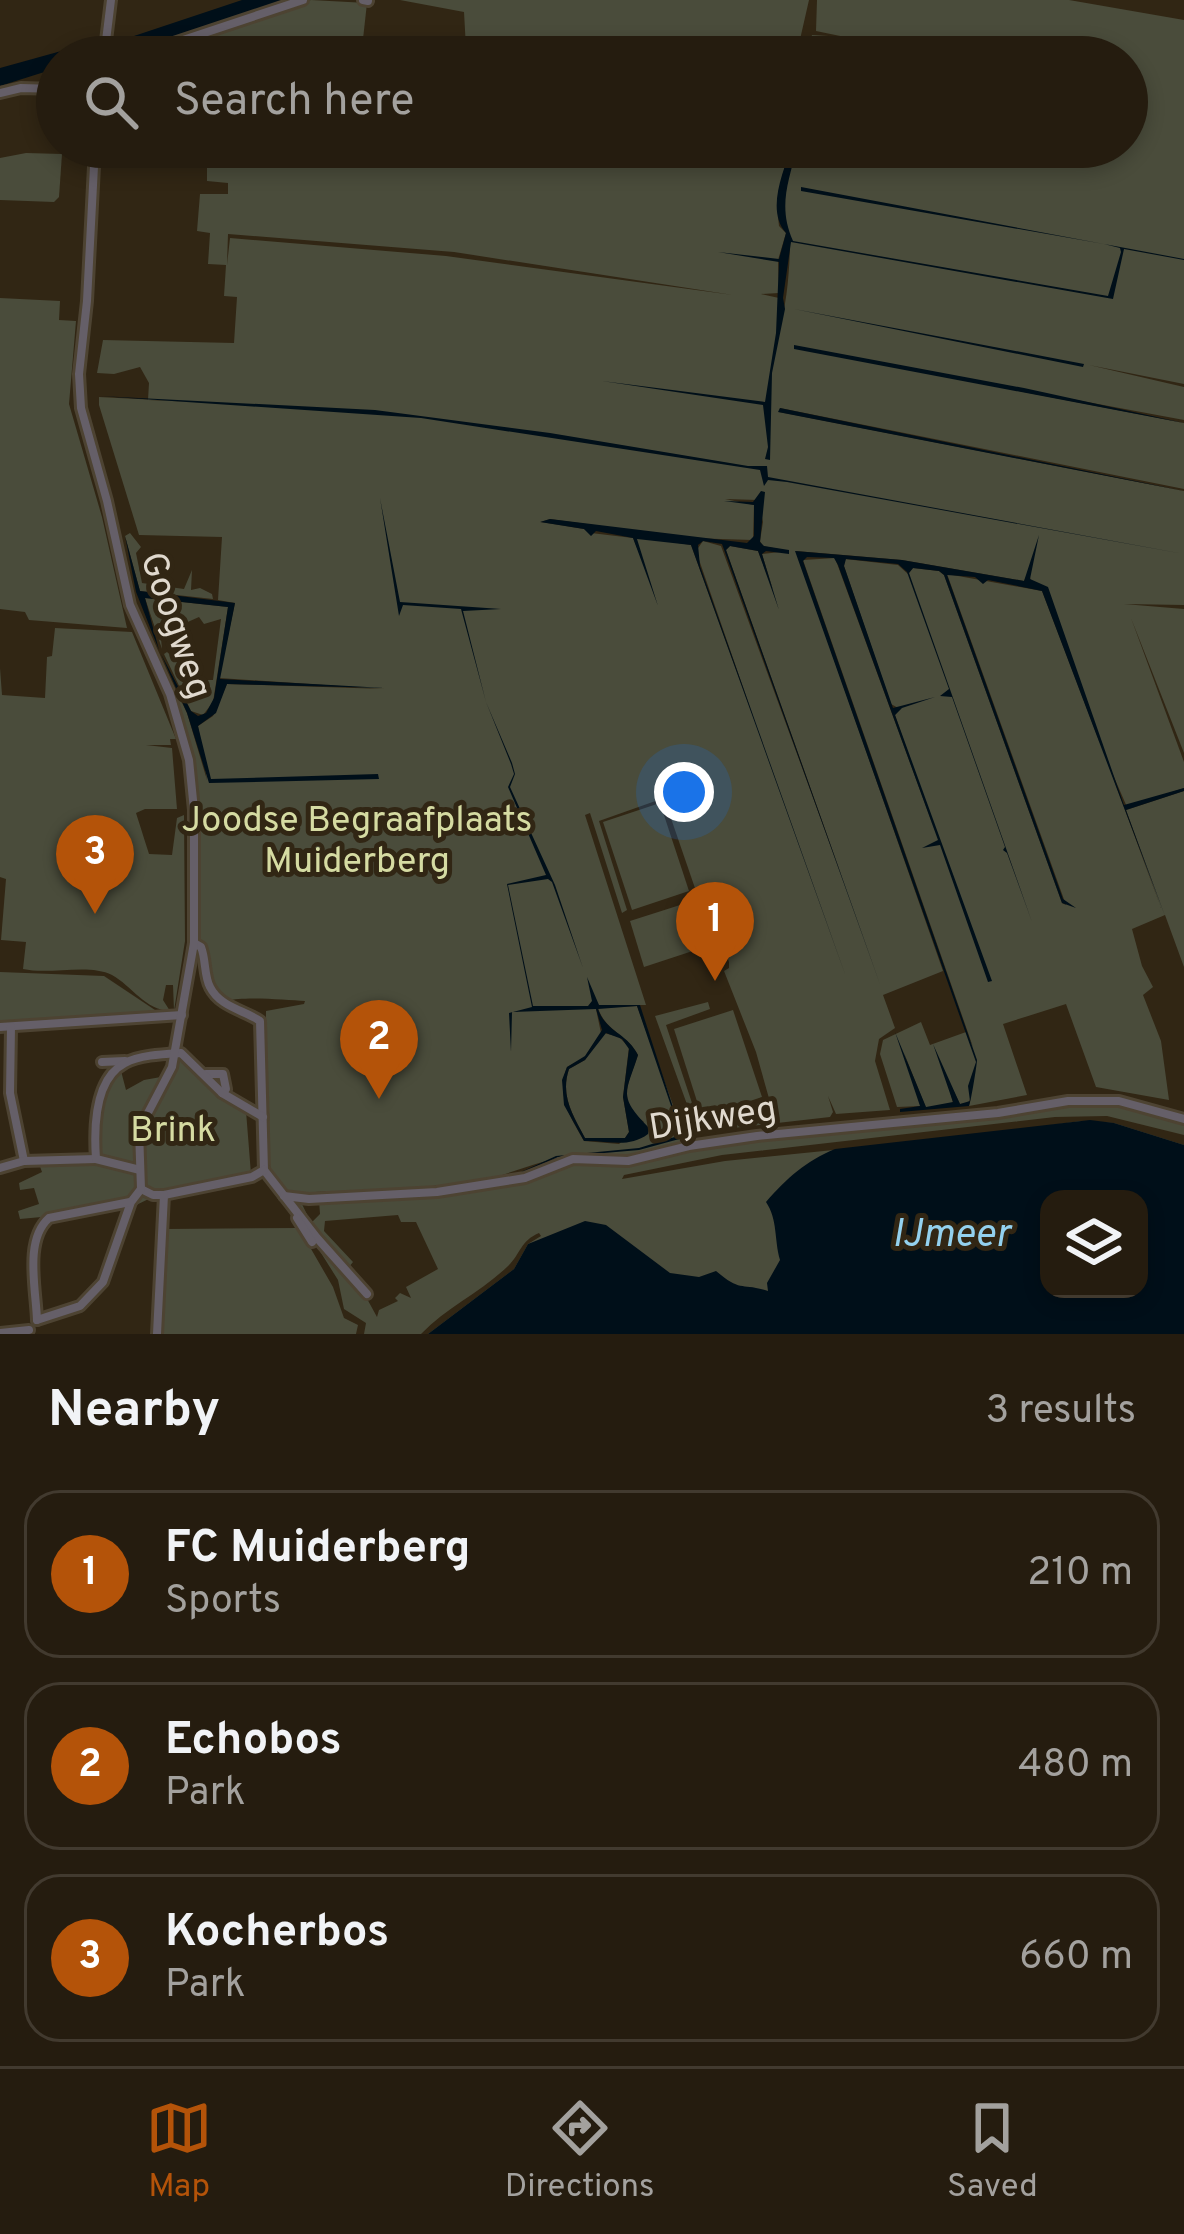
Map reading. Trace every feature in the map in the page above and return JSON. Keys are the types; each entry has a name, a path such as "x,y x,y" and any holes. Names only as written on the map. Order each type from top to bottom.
{"street":[{"path":"106,36 108,0"},
{"path":"195,36 303,0"},
{"path":"0,93 36,88"},
{"name":"Googweg","path":"94,168 81,408 130,605 170,694 189,760 194,809 194,943 176,1052"},
{"path":"194,943 205,955 209,986 233,1010 260,1021 265,1170 367,1294"},
{"path":"24,1161 10,1094 5,1027 182,1015"},
{"path":"102,1062 176,1052 222,1093 263,1117"},
{"path":"37,1320 80,1306 97,1291 131,1202 141,1189 141,1123 164,1085 176,1052"},
{"path":"96,1160 95,1121 103,1094 112,1074 128,1061"},
{"name":"Dijkweg","path":"284,1196 309,1199 437,1192 525,1178 573,1159 628,1161 757,1136 998,1113 1068,1101 1119,1101 1184,1119"},
{"path":"0,1168 24,1161 96,1160 140,1170"},
{"path":"141,1189 153,1196 164,1195 252,1177 265,1170"},
{"path":"157,1334 164,1195"},
{"path":"284,1196 312,1242"},
{"path":"0,1333 29,1332 37,1320 34,1241 41,1224 49,1217 131,1202"}],"green space":[{"path":"311,0 367,3 363,36 197,36"},
{"path":"400,0 809,0 801,36 465,36 464,12"},
{"name":"Joodse Begraafplaats Muiderberg","path":"817,0 1069,0 1184,20 1184,384 1089,365 1184,387 1184,420 792,347 1184,423 1184,489 780,408 779,412 1184,491 1184,605 1124,604 1184,609 1184,753 1131,618 1184,762 1184,788 1127,807 1107,761 1161,908 1126,810 1184,791 1184,967 1165,915 1132,929 1153,987 1143,995 1161,1041 1169,1100 1096,1087 1066,1004 1003,1024 1027,1095 969,1106 971,1097 960,1104 946,1076 953,1103 926,1108 904,1053 921,1106 897,1107 880,1054 883,1040 921,1022 930,1045 966,1032 973,1047 803,560 835,558 935,831 895,715 900,709 891,704 844,566 845,559 898,565 908,574 913,568 944,575 1066,905 947,574 1042,591 1101,746 1047,590 1031,582 1029,572 1024,581 902,560 796,551 943,971 883,995 895,1028 879,1039 875,1061 890,1110 836,1114 828,1096 830,1117 697,1132 655,1016 708,1002 710,1009 666,1025 699,1124 770,1102 724,971 729,962 705,893 697,894 664,798 599,821 627,910 622,913 590,813 585,815 646,1005 599,1005 593,1000 588,1007 596,1009 601,1033 584,1058 567,1067 563,1087 566,1106 584,1141 619,1144 644,1122 627,1099 638,1055 606,1023 598,1008 637,1006 683,1142 638,1159 568,1156 467,1184 292,1197 272,1179 270,1168 266,1011 305,1001 228,1001 213,980 200,941 195,776 171,680 187,713 207,780 198,726 213,716 227,684 385,689 219,678 235,603 218,600 222,537 139,535 99,397 148,400 149,383 140,367 97,373 103,340 234,343 237,297 224,296 226,265 208,264 210,233 197,231 200,194 228,194 228,183 207,181 207,168 785,168 778,215 786,233 778,260 779,293 761,294 779,298 777,333 790,258 783,202 791,168 1148,168 1148,36 840,36 816,31","holes":["228,234 454,252 733,295 446,256 230,238 227,265","725,499 758,500 763,546 789,551 762,554 773,590 758,551 730,546 726,550 842,877 721,546 703,541 696,551 754,719 691,545 639,537 646,570 633,538 541,522 550,519 688,538 753,540 754,505"]},
{"path":"36,153 36,168 61,168 59,197 54,202 0,200 0,158"},
{"path":"0,298 60,301 59,320 76,321 69,404 102,517 127,628 29,620 25,612 0,609"},
{"path":"130,533 141,547 136,553 142,583 184,589 192,570 191,590 200,588 213,599 140,591 125,536"},
{"path":"145,598 228,607 213,702 203,715 191,711 164,654 185,668 192,680 213,680 221,619 204,624 199,617 172,629 172,636 161,639 162,649"},
{"path":"55,628 132,632 176,739 170,739 171,745 146,745 172,748 177,809 136,813 149,854 172,855 177,818 184,815 185,941 174,1011 173,985 166,985 163,1000 170,1011 161,1010 103,972 23,969 26,942 1,940 6,879 0,877 0,668 2,695 45,698 47,657 52,656"},
{"path":"660,803 689,891 632,910 603,822"},
{"path":"702,898 717,943 644,967 630,921"},
{"path":"0,972 104,976 155,1010 0,1023"},
{"path":"733,1010 762,1097 702,1117 674,1029"},
{"path":"604,1033 619,1037 629,1047 623,1097 629,1132 625,1138 585,1138 567,1096 569,1069 585,1060"},
{"name":"Brink","path":"179,1056 246,1111 251,1174 163,1192 128,1209 20,1219 18,1211 39,1204 34,1188 20,1190 19,1183 42,1172 38,1161 99,1162 97,1128 118,1070 126,1090 144,1080 172,1075"},
{"name":"IJmeer","path":"1115,1102 1184,1121 1184,1135 1107,1116 1055,1117 722,1155 622,1179 725,1161 1081,1121 1114,1123 1184,1145 1184,1334 428,1334 514,1269 539,1233 528,1240 497,1276 421,1334 364,1334 366,1323 344,1309 338,1280 299,1218 365,1295 377,1317 379,1310 398,1301 395,1298 400,1293 411,1298 406,1287 438,1269 416,1222 401,1222 398,1215 325,1221 324,1231 353,1262 349,1267 359,1280 294,1204 301,1202 311,1223 320,1214 319,1200 462,1192 579,1162 610,1162 716,1144 1061,1104"},
{"path":"299,1228 333,1287 344,1318 358,1325 356,1334 159,1334 166,1229"}],"water":[{"path":"242,0 283,0 179,36 134,36"},
{"path":"36,58 36,75 0,86 0,68"},
{"path":"785,168 792,168 785,206 793,241 1108,296 1121,252 1104,244 801,191 801,187 1184,259 1184,260 1124,249 1113,299 791,242 785,309 772,373 770,460 765,459 763,405 602,381 765,402 776,333 779,262 718,252 779,259 786,233 777,214"},
{"path":"794,309 1084,364 1083,367"},
{"path":"794,345 1024,388 1184,423 794,349"},
{"path":"99,396 375,410 550,433 767,466 768,477 1184,554 787,482 768,480 764,486 760,470 421,418"},
{"path":"780,408 1184,491 778,412"},
{"path":"765,492 760,542 789,550 789,554 762,554 779,610 758,551 730,546 726,550 881,987 722,544 703,541 698,545 700,566 845,974 691,545 637,539 658,606 633,538 596,531 591,536 584,529 540,522 550,519 747,543 754,536 754,505 724,501 753,502"},
{"path":"380,498 400,602 501,609 463,611 486,702 461,609 403,605 399,616"},
{"path":"1039,535 1030,579 1048,587 1124,805 1184,788 1126,810 1165,916 1042,591 947,575 1063,899 1076,908 1062,903 944,575 913,568 909,573 1032,922 952,697 940,696 949,689 907,572 898,564 846,559 844,566 893,708 935,697 895,715 992,981 988,982 940,845 922,848 938,840 838,565 834,558 803,561 977,1060 970,1101 968,1086 976,1062 795,551 902,560 1024,581"},
{"path":"125,536 140,591 235,603 220,679 385,688 227,684 216,713 198,726 211,779 378,774 379,779 209,783 187,713 161,654 191,711 198,716 206,713 214,698 228,607 145,598 159,650 136,592"},
{"path":"486,702 512,763 515,774 510,787 555,885 583,968 552,882 508,885 533,1006 588,1006 592,1001 587,977 599,1005 640,1005 683,1138 639,1150 558,1157 519,1174 465,1186 354,1191 464,1184 521,1172 556,1156 639,1148 681,1135 637,1006 598,1009 638,1055 628,1101 649,1128 640,1139 625,1143 584,1141 564,1105 562,1080 567,1067 585,1056 602,1030 596,1009 513,1012 532,1007 507,884 546,875 508,787 514,774","holes":["606,1033 622,1039 629,1049 623,1097 629,1132 625,1138 585,1138 567,1097 569,1069 585,1060"]},
{"path":"895,1032 926,1107 953,1102 933,1044 960,1104 970,1101 969,1106 900,1112 920,1106"},
{"name":"IJmeer","path":"1090,1120 1184,1145 1184,1334 428,1334 514,1269 528,1244 585,1221 606,1225 670,1273 699,1277 716,1271 736,1285 768,1291 767,1283 780,1260 766,1202 815,1159 835,1149"}],"place":[{"name":"Kocherbos","path":"95,914"},
{"name":"FC Muiderberg","path":"715,981"},
{"name":"Echobos","path":"379,1099"}]}
